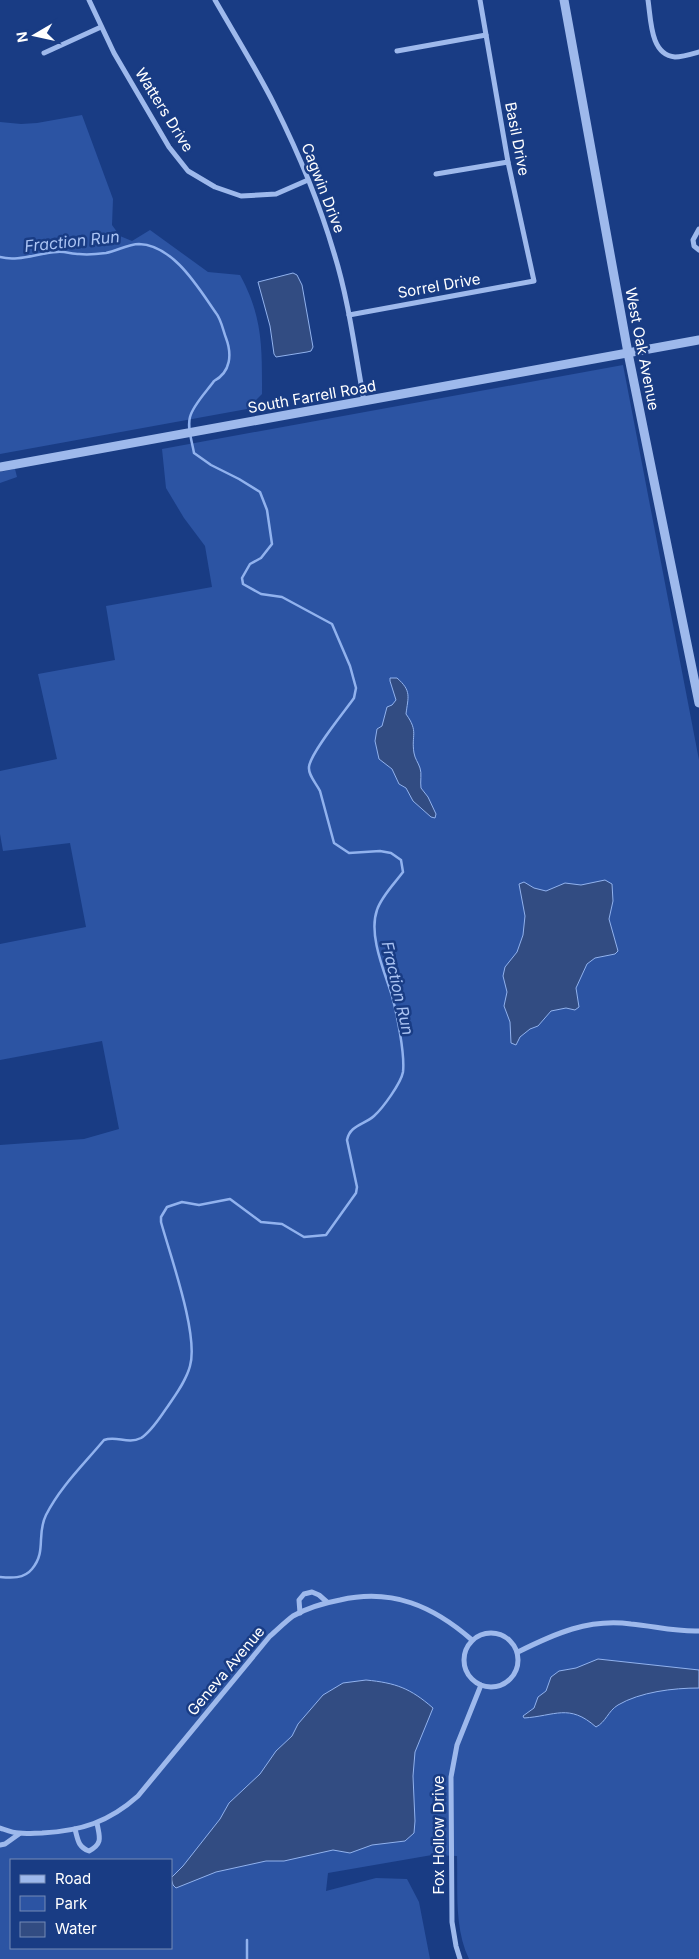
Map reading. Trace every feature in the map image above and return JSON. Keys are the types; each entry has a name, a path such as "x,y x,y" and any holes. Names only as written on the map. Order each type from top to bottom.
{"street":[{"name":"Watters Drive","path":"89,0 114,53 169,147 188,172 215,187 242,196 276,194 308,180"},
{"name":"Cagwin Drive","path":"216,0 274,104 308,180 335,255 349,315 364,401"},
{"name":"Basil Drive","path":"480,0 508,162 534,281"},
{"name":"West Oak Avenue","path":"564,0 628,353 699,703"},
{"path":"648,0 655,42 663,53 675,57 699,52"},
{"path":"44,53 101,27"},
{"path":"397,51 486,35"},
{"path":"436,174 508,162"},
{"path":"699,229 693,240 694,246 699,250"},
{"name":"Sorrel Drive","path":"349,315 534,281"},
{"name":"South Farrell Road","path":"0,467 699,340"},
{"path":"300,1614 299,1600 304,1594 312,1592 327,1602"},
{"name":"Geneva Avenue","path":"0,1828 19,1834 58,1832 97,1823 122,1810 138,1796 270,1636 292,1617 327,1602 353,1597 382,1596 406,1600 453,1623 472,1640"},
{"path":"518,1652 550,1636 578,1626 602,1622 629,1623 684,1632 699,1631"},
{"path":"489,1632 507,1637 514,1644 518,1652 517,1670 513,1677 498,1686 490,1687 474,1681 465,1666 464,1657 472,1640 489,1632"},
{"name":"Fox Hollow Drive","path":"460,1959 452,1922 451,1777 457,1745 481,1685"},
{"path":"75,1829 82,1849 89,1851 97,1847 100,1840 97,1823"},
{"name":"Geneva Avenue","path":"0,1845 5,1844 19,1834"}],"green space":[{"path":"82,115 113,199 112,225 120,236 132,241 150,230 208,272 240,275 248,290 260,333 262,394 247,409 0,454 0,122 37,123"},
{"path":"623,365 699,760 699,1959 469,1959 464,1947 459,1922 457,1856 432,1855 328,1873 326,1891 376,1878 407,1879 419,1902 430,1959 0,1959 0,1145 84,1139 119,1129 102,1041 0,1060 0,944 86,927 70,843 3,851 0,834 0,771 57,759 38,674 115,660 106,606 212,587 205,546 184,518 166,488 162,449"},
{"path":"15,469 17,477 0,483 0,472"}],"water":[{"path":"293,273 297,275 302,285 313,347 311,351 276,357 258,282"},
{"path":"390,678 397,678 408,694 406,714 412,725 414,753 421,770 421,788 428,797 436,814 435,818 431,817 413,801 406,788 399,784 392,769 379,759 375,741 377,729 382,726 387,707 396,700"},
{"path":"605,880 612,884 613,901 609,919 618,951 615,954 595,958 587,964 576,988 579,1007 575,1010 566,1008 551,1011 538,1026 530,1029 520,1037 516,1045 511,1043 510,1022 504,1006 507,992 503,976 505,967 517,952 523,935 525,916 519,884 524,882 534,888 546,891 565,883 581,885"},
{"path":"598,1659 699,1670 699,1688 668,1690 636,1697 615,1707 596,1727 578,1715 570,1713 524,1718 523,1716 534,1708 538,1697 546,1691 551,1677 559,1671 576,1668"},
{"path":"366,1680 394,1685 410,1691 433,1708 415,1752 413,1776 414,1833 405,1841 372,1845 350,1853 333,1850 284,1861 266,1861 216,1872 176,1888 173,1885 172,1877 220,1819 229,1803 260,1774 276,1751 292,1736 298,1724 323,1695 343,1683"}],"waterway":[{"name":"Fraction Run","path":"0,257 21,258 60,252 96,254 110,252 135,244 152,246 174,260 202,292 219,318 228,344 229,362 224,373 214,381 197,403 190,417 189,426 194,453 211,465 260,492 267,510 272,544 261,558 250,564 242,578 243,584 261,594 282,597 332,624 350,666 356,688 354,698 328,732 315,752 309,767 311,776 320,791 334,843 349,853 380,851 391,853 401,860 403,872 379,905 375,920 378,954 392,996 402,1045 403,1072 395,1089 378,1112 354,1128 347,1140 357,1187 356,1193 326,1235 304,1237 282,1224 261,1222 230,1199 199,1205 182,1202 167,1207 161,1217 161,1222 182,1295 191,1335 192,1352 186,1377 159,1419 145,1435 131,1441 104,1440 65,1485 43,1522 39,1556 32,1569 25,1575 13,1578 0,1577"},
{"path":"247,1940 247,1959"}]}
